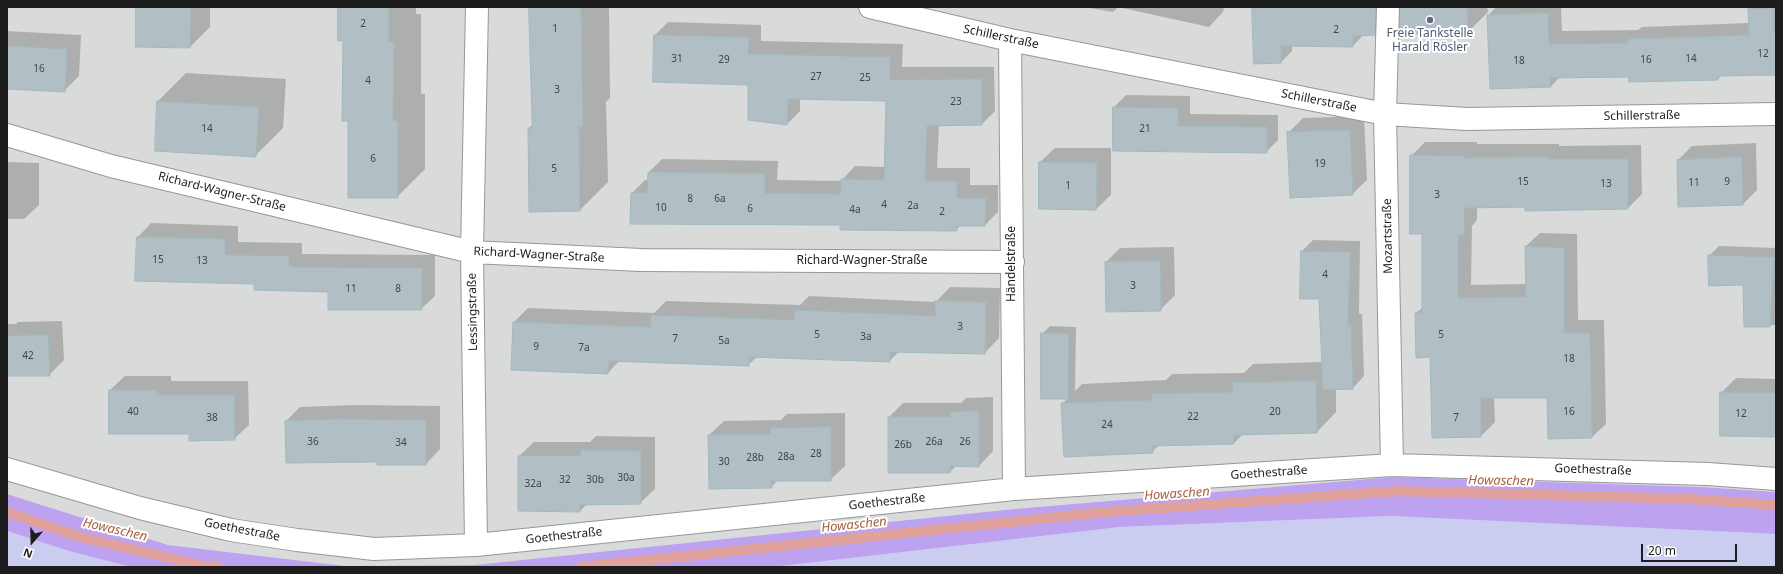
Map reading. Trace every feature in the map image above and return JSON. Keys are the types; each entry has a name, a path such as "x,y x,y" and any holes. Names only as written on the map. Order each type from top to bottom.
{"street":[{"name":"Lessingstraße","path":"476,546 472,252 477,7"},
{"name":"Schillerstraße","path":"870,7 1010,40 1385,114 1467,119 1776,114"},
{"name":"Mozartstraße","path":"1388,7 1385,114 1392,465"},
{"name":"Händelstraße","path":"1010,40 1014,489"},
{"name":"Richard-Wagner-Straße","path":"7,135 111,166 472,252 641,260 1012,262"},
{"name":"Goethestraße","path":"7,469 140,508 238,531 374,549 476,546 1014,489 1392,465 1708,474 1776,479"}],"shaded area":[{"path":"7,7 1776,7 1776,492 1701,487 1393,477 1014,509 474,565 345,566 168,545 7,494"},
{"path":"1393,477 1701,487 1776,492 1776,534 1390,516 1120,527 773,567 131,567 69,551 7,531 7,494 168,545 345,566 474,565 1014,509"},
{"path":"1390,516 1776,534 1776,567 773,567 1120,527"},
{"path":"7,531 69,551 131,567 7,567"}],"building":[{"path":"136,7 191,7 190,48 136,47"},
{"path":"338,7 389,7 389,42 394,42 393,121 398,121 398,198 348,198 348,121 342,121 343,41 338,41"},
{"path":"529,7 581,7 583,127 579,127 580,211 529,212 528,128 532,128"},
{"path":"1252,7 1376,7 1375,35 1353,36 1353,47 1281,46 1281,63 1254,64"},
{"name":"Freie Tankstelle Harald Rösler","path":"1400,7 1467,7 1468,33 1400,34"},
{"path":"1773,8 1774,33 1776,33 1776,75 1718,76 1718,80 1629,82 1628,77 1550,78 1551,87 1490,89 1487,15 1548,13 1549,44 1628,43 1628,39 1749,35 1748,9"},
{"path":"654,35 749,37 748,54 890,57 890,80 982,79 982,125 927,126 925,181 957,181 957,198 986,198 985,226 957,226 957,231 840,230 840,225 630,224 631,193 647,193 648,172 765,174 765,193 841,194 841,179 884,180 886,101 788,99 787,125 748,120 748,85 653,82"},
{"path":"7,46 67,49 65,92 7,89"},
{"path":"157,101 259,107 256,157 155,151"},
{"path":"1113,107 1178,108 1178,126 1267,127 1267,153 1113,151"},
{"path":"1350,130 1353,195 1290,198 1287,132"},
{"path":"1410,155 1464,156 1464,158 1546,157 1546,159 1628,159 1628,209 1525,211 1525,207 1464,208 1464,235 1458,235 1458,298 1526,297 1525,246 1564,248 1564,333 1590,333 1592,438 1548,439 1547,398 1481,398 1481,437 1432,438 1430,357 1416,358 1415,313 1422,313 1422,234 1410,234"},
{"path":"1742,157 1743,205 1678,207 1677,160"},
{"path":"1039,162 1097,163 1096,210 1039,209"},
{"path":"137,237 225,239 225,255 289,256 289,267 422,268 422,310 328,310 328,292 254,290 254,284 135,281"},
{"path":"1301,251 1350,252 1348,325 1351,325 1353,389 1323,390 1319,299 1300,299"},
{"path":"1708,255 1774,257 1770,327 1744,327 1743,285 1709,286"},
{"path":"1160,261 1161,311 1106,312 1105,262"},
{"path":"935,301 986,302 985,354 890,352 890,362 749,357 749,366 608,361 608,374 511,370 513,322 651,327 651,315 794,320 794,310 935,316"},
{"path":"1041,333 1069,334 1068,399 1041,399"},
{"path":"48,335 50,376 7,376 7,336"},
{"path":"1316,381 1317,433 1234,435 1234,444 1153,446 1153,453 1064,457 1061,403 1152,400 1151,394 1233,392 1232,383"},
{"path":"109,390 157,390 157,395 234,395 235,440 189,441 189,434 109,434"},
{"path":"1720,392 1776,393 1776,437 1720,436"},
{"path":"979,411 979,467 950,466 950,473 888,473 888,417 950,417 950,412"},
{"path":"339,419 426,420 426,465 377,465 377,462 286,463 285,421"},
{"path":"831,427 831,481 771,481 772,488 709,489 708,435 770,434 771,428"},
{"path":"581,450 641,451 641,504 580,505 580,512 518,511 518,456 580,456"}],"waterway":[{"name":"Howaschen","path":"581,567 1106,512 1398,491 1690,499 1776,505"},
{"name":"Howaschen","path":"7,512 80,537 204,566 218,567"}],"place":[{"name":"Freie Tankstelle Harald Rösler","path":"1430,20"}]}
